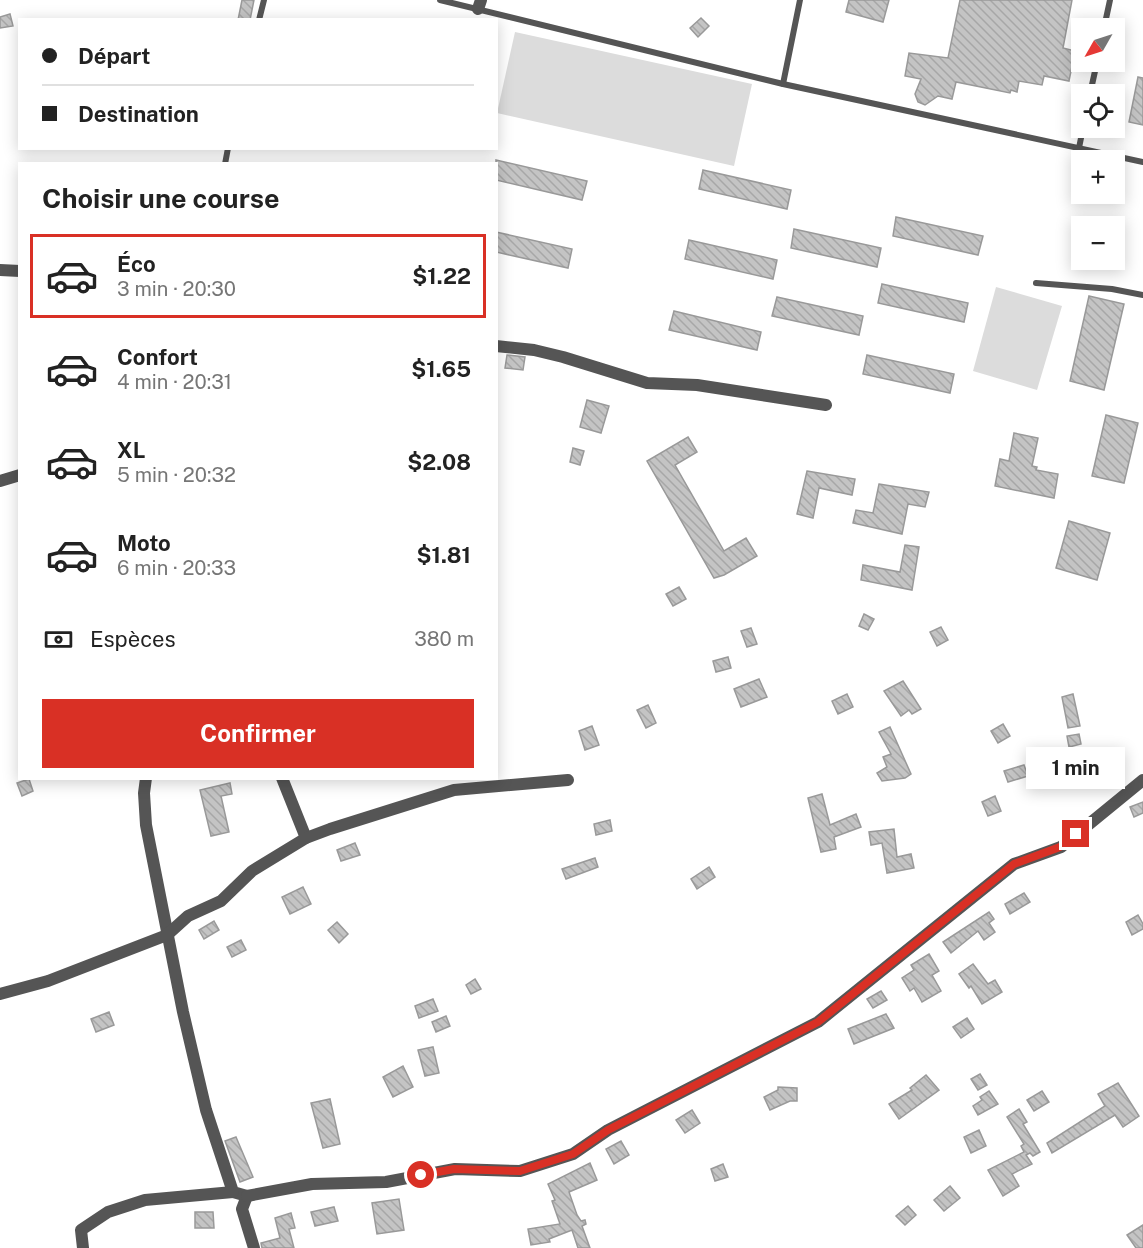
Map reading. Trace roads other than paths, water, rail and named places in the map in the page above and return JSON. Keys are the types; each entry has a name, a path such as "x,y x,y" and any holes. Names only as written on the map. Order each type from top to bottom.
{"street":[{"path":"0,270 18,271"},
{"path":"498,346 534,350 647,383 697,385 826,405"},
{"path":"0,481 18,476"},
{"path":"146,780 144,793 146,825 167,935 206,1110 233,1192"},
{"path":"283,780 306,838"},
{"path":"0,994 48,981 167,935 188,916 221,901 252,871 306,838 454,790 568,780"},
{"path":"83,1248 81,1230 108,1212 146,1200 233,1192 247,1196 312,1184 386,1182 454,1169 520,1171 573,1154 608,1130 818,1022 1014,864 1060,847 1143,780"},
{"path":"247,1196 242,1209 254,1248"}],"lane":[{"path":"260,18 264,0"},
{"path":"440,0 480,5 783,84 1143,162"},
{"path":"783,84 800,0"},
{"path":"1106,18 1110,0"},
{"path":"1079,148 1081,138"},
{"path":"1036,283 1112,289 1143,295"}]}
